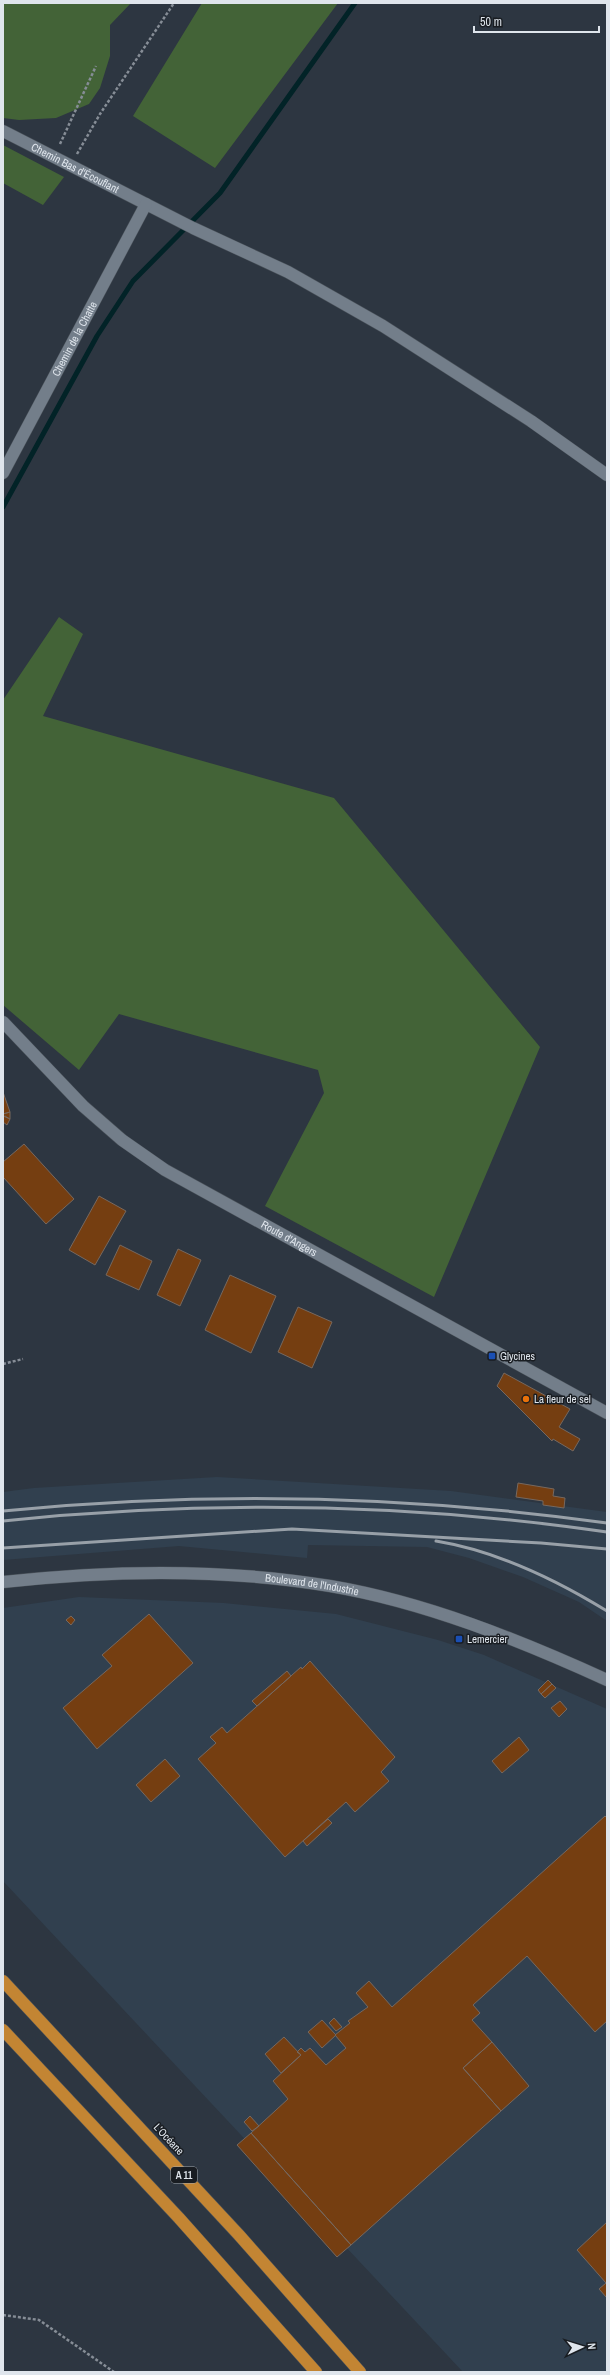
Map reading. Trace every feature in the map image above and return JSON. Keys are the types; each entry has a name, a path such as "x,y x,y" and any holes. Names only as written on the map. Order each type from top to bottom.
{"highway":[{"name":"L’Océane","path":"3,1981 223,2218 360,2372"},
{"path":"3,2030 184,2223 316,2372"}],"street":[{"name":"Chemin Bas d'Écouflant","path":"3,132 193,228 288,272 383,326 531,421 607,475"},
{"name":"Chemin de la Chatte","path":"3,473 146,204"},
{"name":"Route d'Angers","path":"3,1022 83,1106 122,1140 165,1170 385,1293 607,1413"},
{"name":"Boulevard de l'Industrie","path":"3,1582 114,1572 173,1572 263,1577 331,1586 414,1607 496,1634 607,1680"}],"path":[{"path":"72,166 77,153 100,114 174,3"},
{"path":"54,158 96,66"},
{"path":"3,1364 23,1359"},
{"path":"3,2314 39,2320 114,2372"}],"shaded area":[{"path":"217,1477 451,1491 607,1512 607,1621 579,1602 523,1577 469,1558 427,1547 308,1545 307,1558 179,1546 3,1560 3,1492 34,1488"},
{"path":"79,1597 224,1603 336,1614 438,1640 484,1655 607,1709 607,2372 463,2372 3,1881 3,1608"}],"green space":[{"path":"3,3 131,3 110,25 110,56 100,88 89,104 56,118 19,120 3,118"},
{"path":"202,3 338,3 215,168 133,116"},
{"path":"3,145 64,177 43,205 3,183"},
{"path":"59,617 83,634 43,716 334,798 540,1047 434,1297 265,1206 324,1093 318,1070 119,1014 79,1070 3,1005 3,700"}],"building":[{"path":"3,1092 10,1112 3,1114"},
{"path":"10,1112 10,1119 5,1116 3,1117 3,1114"},
{"path":"3,1116 10,1119 7,1125 3,1122"},
{"path":"24,1144 74,1199 46,1224 3,1177 3,1162"},
{"path":"99,1196 126,1211 95,1265 69,1250"},
{"path":"120,1245 152,1261 139,1290 106,1275"},
{"path":"178,1249 201,1260 180,1306 157,1295"},
{"path":"230,1275 276,1296 251,1353 205,1330"},
{"path":"298,1307 332,1322 312,1368 278,1352"},
{"path":"504,1373 570,1409 559,1427 580,1439 573,1451 553,1439 552,1441 497,1386"},
{"path":"518,1483 554,1489 553,1496 565,1498 564,1508 543,1505 543,1501 516,1497"},
{"path":"149,1614 193,1663 97,1749 63,1708 112,1666 102,1655"},
{"path":"71,1616 75,1620 71,1625 66,1620"},
{"path":"310,1661 395,1757 381,1772 389,1781 355,1812 346,1802 285,1857 198,1759 216,1743 210,1737 222,1727 227,1733 301,1667 302,1669"},
{"path":"287,1671 291,1676 257,1706 252,1701"},
{"path":"548,1680 552,1684 541,1694 538,1690"},
{"path":"552,1684 556,1688 545,1698 541,1694"},
{"path":"560,1701 567,1709 559,1717 551,1708"},
{"path":"519,1737 529,1750 502,1773 492,1761"},
{"path":"165,1759 180,1776 151,1802 136,1785"},
{"path":"605,1816 607,1818 607,2021 595,2032 527,1956 473,2005 480,2013 472,2020 492,2042 463,2068 501,2111 351,2245 251,2133 288,2099 273,2081 301,2055 297,2052 301,2048 305,2052 310,2048 326,2065 346,2048 335,2035 350,2023 348,2021 368,2007 356,1993 369,1981 392,2007"},
{"path":"328,1819 332,1823 307,1846 303,1841"},
{"path":"334,2018 342,2027 336,2031 329,2023"},
{"path":"322,2020 336,2035 322,2048 308,2032"},
{"path":"284,2037 301,2055 281,2073 265,2054"},
{"path":"492,2042 529,2086 501,2111 463,2068"},
{"path":"250,2116 259,2126 252,2131 244,2122"},
{"path":"251,2133 351,2245 337,2257 237,2145"},
{"path":"607,2222 607,2298 599,2289 606,2283 577,2250"}],"waterway":[{"path":"3,507 97,336 133,281 220,193 355,3"}],"railway":[{"path":"3,1511 154,1500 305,1499 456,1506 607,1523"},
{"path":"3,1521 78,1514 154,1510 305,1508 381,1510 457,1515 532,1522 607,1532"},
{"path":"3,1548 292,1529 541,1543 607,1549"},
{"path":"436,1541 481,1552 525,1568 567,1588 607,1611"}],"place":[{"name":"Glycines","path":"492,1356"},
{"name":"La fleur de sel","path":"526,1399"},
{"name":"Lemercier","path":"459,1639"}]}
